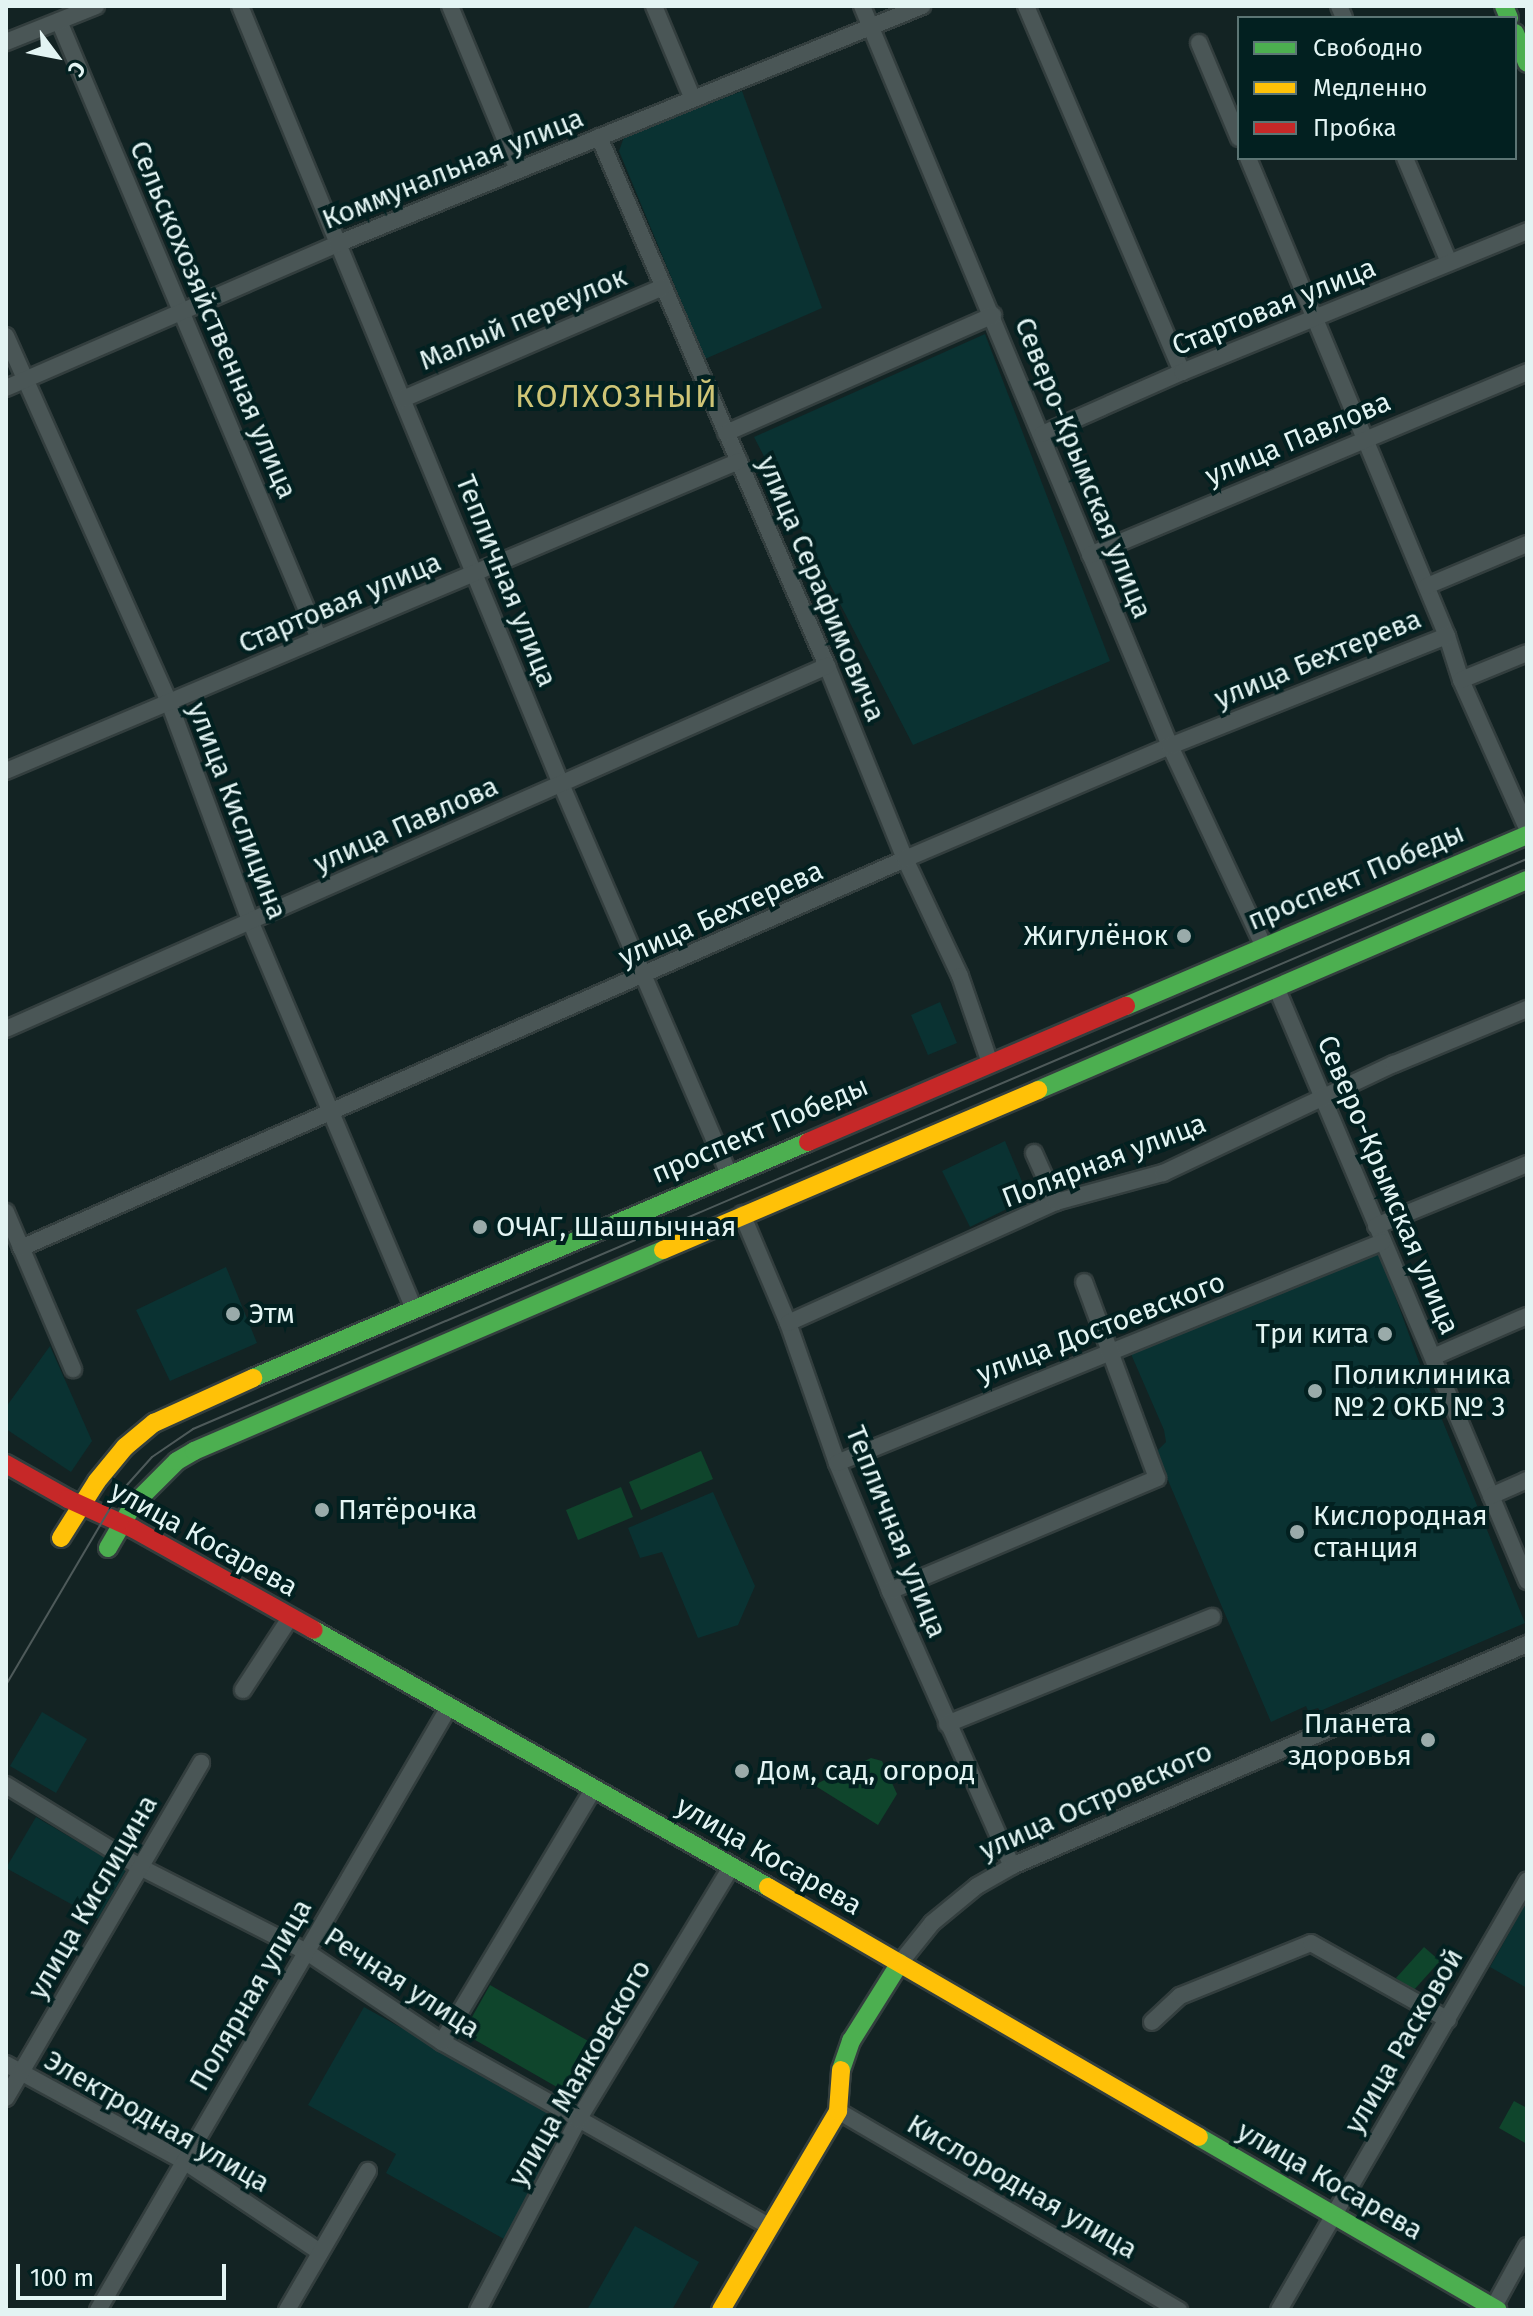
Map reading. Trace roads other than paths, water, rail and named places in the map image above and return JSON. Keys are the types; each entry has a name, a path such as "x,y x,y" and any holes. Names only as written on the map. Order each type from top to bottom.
{"main road":[{"path":"1517,38 1527,63"},
{"name":"проспект Победы","path":"61,1538 110,1463 154,1423 223,1389 1527,835"},
{"path":"108,1548 133,1505 163,1474 194,1451 1527,880"},
{"name":"улица Косарева","path":"6,1464 121,1523 732,1866 1494,2309"},
{"name":"улица Островского","path":"721,2310 838,2111 838,2078 851,2041 900,1963"}],"street":[{"path":"6,42 96,6"},
{"name":"Тепличная улица","path":"240,6 561,784 729,1174"},
{"path":"450,6 518,170"},
{"path":"654,6 692,97"},
{"name":"Северо-Крымская улица","path":"862,6 1170,746 1264,947"},
{"name":"Коммунальная улица","path":"6,388 337,244 922,6"},
{"path":"1026,6 1182,372"},
{"name":"Сельскохозяйственная улица","path":"59,21 319,639"},
{"path":"1199,43 1237,133"},
{"name":"улица Серафимовича","path":"599,137 827,666 905,859 960,976 990,1063"},
{"path":"1249,160 1427,586 1461,680 1527,828"},
{"path":"1406,160 1449,262"},
{"name":"Стартовая улица","path":"1042,434 1182,372 1527,231"},
{"name":"Малый переулок","path":"403,399 663,287"},
{"path":"726,433 993,315"},
{"name":"улица Кислицина","path":"6,336 170,705 251,923 334,1112 414,1308"},
{"name":"улица Павлова","path":"1090,555 1527,372"},
{"name":"Стартовая улица","path":"6,771 170,705 739,461"},
{"path":"1427,586 1527,544"},
{"name":"улица Бехтерева","path":"21,1248 645,977 905,859 1170,746 1447,636"},
{"path":"1461,680 1527,653"},
{"name":"улица Павлова","path":"6,1029 827,666"},
{"name":"Северо-Крымская улица","path":"1276,987 1527,1581"},
{"name":"Полярная улица","path":"788,1323 1056,1202 1163,1173 1322,1098 1527,1009"},
{"path":"1034,1153 1056,1202"},
{"name":"улица Достоевского","path":"837,1463 1109,1350 1253,1297 1527,1164"},
{"path":"6,1212 73,1369"},
{"name":"Тепличная улица","path":"742,1214 788,1323 837,1463 890,1591 1012,1866"},
{"path":"890,1591 1157,1478 1084,1282"},
{"path":"1433,1357 1527,1316"},
{"path":"1491,1496 1527,1480"},
{"path":"947,1724 1212,1617"},
{"path":"243,1690 290,1618"},
{"name":"улица Островского","path":"900,1963 932,1923 977,1886 1012,1866 1526,1647"},
{"name":"Полярная улица","path":"98,2310 449,1707"},
{"name":"улица Кислицина","path":"6,2098 13,2068 140,1867 201,1763"},
{"name":"Речная улица","path":"6,1785 140,1867 307,1952 442,2042 770,2227"},
{"path":"442,2042 593,1790"},
{"name":"улица Маяковского","path":"478,2310 578,2120 732,1866"},
{"name":"улица Расковой","path":"1279,2310 1527,1881"},
{"path":"1152,2022 1180,1996 1311,1943 1448,2020"},
{"name":"Электродная улица","path":"13,2068 184,2161 320,2252"},
{"name":"Кислородная улица","path":"838,2111 1179,2310"},
{"path":"287,2310 368,2171"},
{"path":"1494,2309 1527,2246"}],"tram line":[{"path":"6,1685 118,1495 152,1457 193,1429 1527,859"}],"place":[{"name":"Жигулёнок","path":"1184,936"},
{"name":"ОЧАГ, Шашлычная","path":"480,1227"},
{"name":"Этм","path":"233,1314"},
{"name":"Три кита","path":"1385,1334"},
{"name":"Поликлиника № 2 ОКБ № 3","path":"1315,1391"},
{"name":"Пятёрочка","path":"322,1510"},
{"name":"Кислородная станция","path":"1297,1532"},
{"name":"Планета здоровья","path":"1428,1740"},
{"name":"Дом, сад, огород","path":"742,1771"}],"district":[{"name":"КОЛХОЗНЫЙ","path":"617,396"}]}
